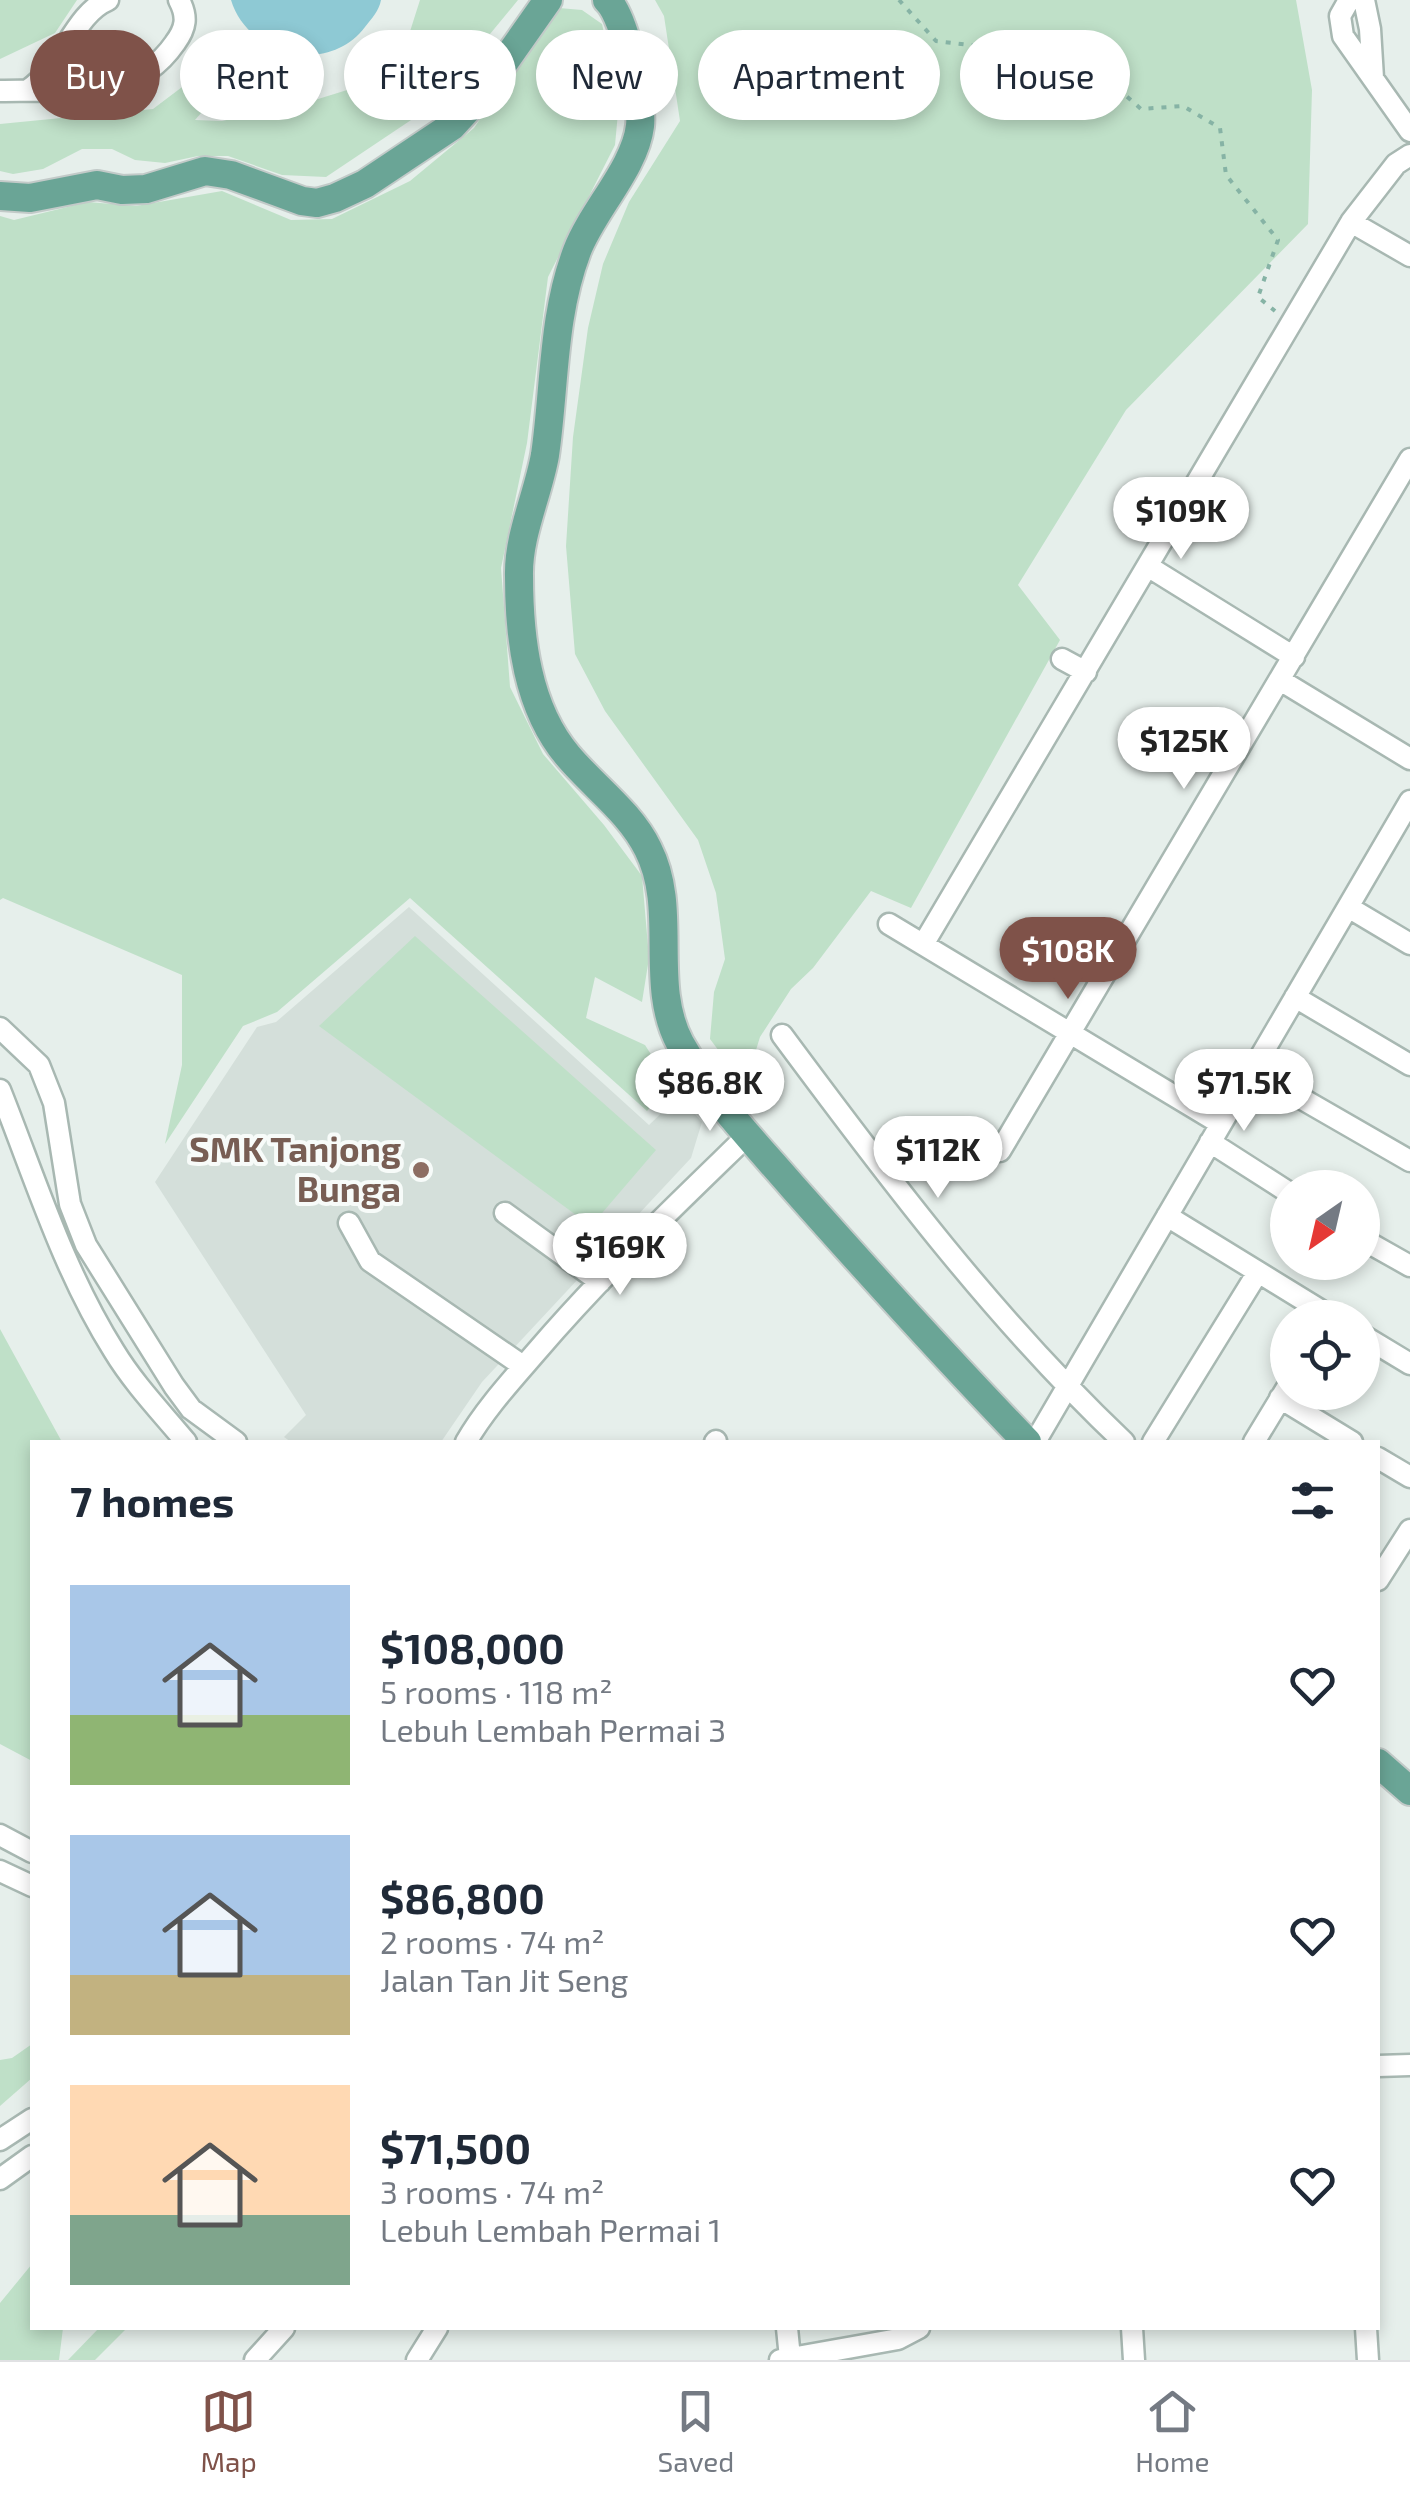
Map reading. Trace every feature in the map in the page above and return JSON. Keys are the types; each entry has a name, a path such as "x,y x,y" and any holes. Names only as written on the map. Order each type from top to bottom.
{"main road":[{"path":"0,196 30,198 98,185 146,189 205,170 232,174 302,201 335,198 365,184 452,126 484,91 548,0"},
{"path":"608,0 614,6 624,36 640,128 623,170 586,227 559,311 544,457 518,572 523,640 543,722 566,754 632,822 659,873 666,915 667,1010 679,1041 748,1135 838,1238 1029,1440"},
{"path":"1380,1766 1410,1792"}],"street":[{"path":"28,90 43,80 82,21 98,4 108,0"},
{"path":"0,91 104,90 131,81 156,66 184,31 186,12 179,0"},
{"path":"1349,0 1340,16 1343,36 1410,132"},
{"path":"1364,0 1373,80"},
{"path":"924,943 1351,222 1385,178 1410,155"},
{"path":"1351,222 1410,256"},
{"path":"1000,1151 1410,459"},
{"path":"1149,567 1294,657"},
{"path":"1062,659 1086,672"},
{"path":"1280,680 1410,759"},
{"path":"1032,1440 1410,801"},
{"path":"1348,907 1410,944"},
{"path":"889,924 1070,1033 1216,1133 1270,1177"},
{"path":"1295,997 1410,1065"},
{"path":"3,1035 39,1065 54,1103 70,1204 86,1245 174,1386 191,1408 233,1440"},
{"path":"782,1035 963,1272 1066,1388 1122,1440"},
{"path":"1252,1070 1410,1160"},
{"path":"0,1090 46,1215 85,1299 116,1354 184,1440"},
{"path":"468,1440 524,1366 600,1282 748,1135"},
{"path":"505,1212 600,1282"},
{"path":"1167,1216 1303,1300"},
{"path":"349,1223 370,1261 524,1366"},
{"path":"1380,1249 1410,1266"},
{"path":"1154,1440 1258,1272"},
{"path":"1380,1346 1410,1364"},
{"path":"1255,1440 1273,1410"},
{"path":"1308,1410 1349,1440"},
{"path":"1380,1459 1410,1477"},
{"path":"1380,1577 1410,1530"},
{"path":"0,1835 30,1851"},
{"path":"0,1871 30,1882"},
{"path":"1380,2066 1410,2065"},
{"path":"0,2140 30,2120"},
{"path":"0,2179 30,2157"},
{"path":"255,2360 282,2330"},
{"path":"418,2360 436,2330"},
{"path":"787,2330 785,2359 898,2339 914,2330"},
{"path":"1132,2330 1134,2360"},
{"path":"1366,2330 1368,2360"}],"path":[{"path":"900,0 936,41 1003,49 1033,57 1054,56 1099,72 1141,109 1183,106 1220,128 1226,175 1278,240 1258,298 1291,323"}],"shaded area":[{"name":"SMK Tanjong Bunga","path":"409,907 649,1125 679,1096 702,1122 691,1158 482,1382 442,1440 284,1437 306,1415 155,1182 257,1027 276,1022"}],"green space":[{"path":"0,0 77,0 57,30 30,30 30,45 0,59"},
{"path":"420,0 518,0 493,30 410,30"},
{"path":"655,0 1296,0 1312,90 1308,224 1126,410 1018,585 1060,640 911,908 871,891 813,968 791,989 760,1037 745,1086 710,1039 714,992 725,959 716,893 698,840 605,711 575,654 566,546 573,437 588,328 603,264 629,202 680,121 678,30 666,30"},
{"path":"559,8 582,10 602,24 603,30 540,30"},
{"path":"536,36 536,120 617,120 615,145 548,277 527,443 501,568 510,687 543,754 642,876 649,958 642,1002 595,977 586,1018 645,1045 670,1084 647,1111 410,898 277,1012 243,1026 165,1144 182,1065 182,975 0,900 0,216 14,220 88,202 136,206 222,191 291,220 332,219 410,181 479,120 516,120 516,66"},
{"path":"180,89 180,120 324,120 324,97 344,91 344,120 411,120 326,177 282,175 228,156 198,156 165,163 135,160 112,149 82,149 43,169 13,174 0,171 0,124 160,120 160,104"},
{"path":"415,936 656,1150 591,1226 319,1026"},
{"path":"0,1329 61,1440 30,1440 30,1760 0,1744"},
{"path":"30,2045 30,2080 0,2106 0,2060 12,2058"},
{"path":"30,2266 30,2330 63,2330 59,2360 0,2360 0,2303"},
{"path":"97,2330 125,2330 95,2360 68,2360"}],"water":[{"path":"231,0 381,0 362,30 344,30 344,44 324,52 324,30 250,30"}],"place":[{"name":"SMK Tanjong Bunga","path":"421,1170"}]}
